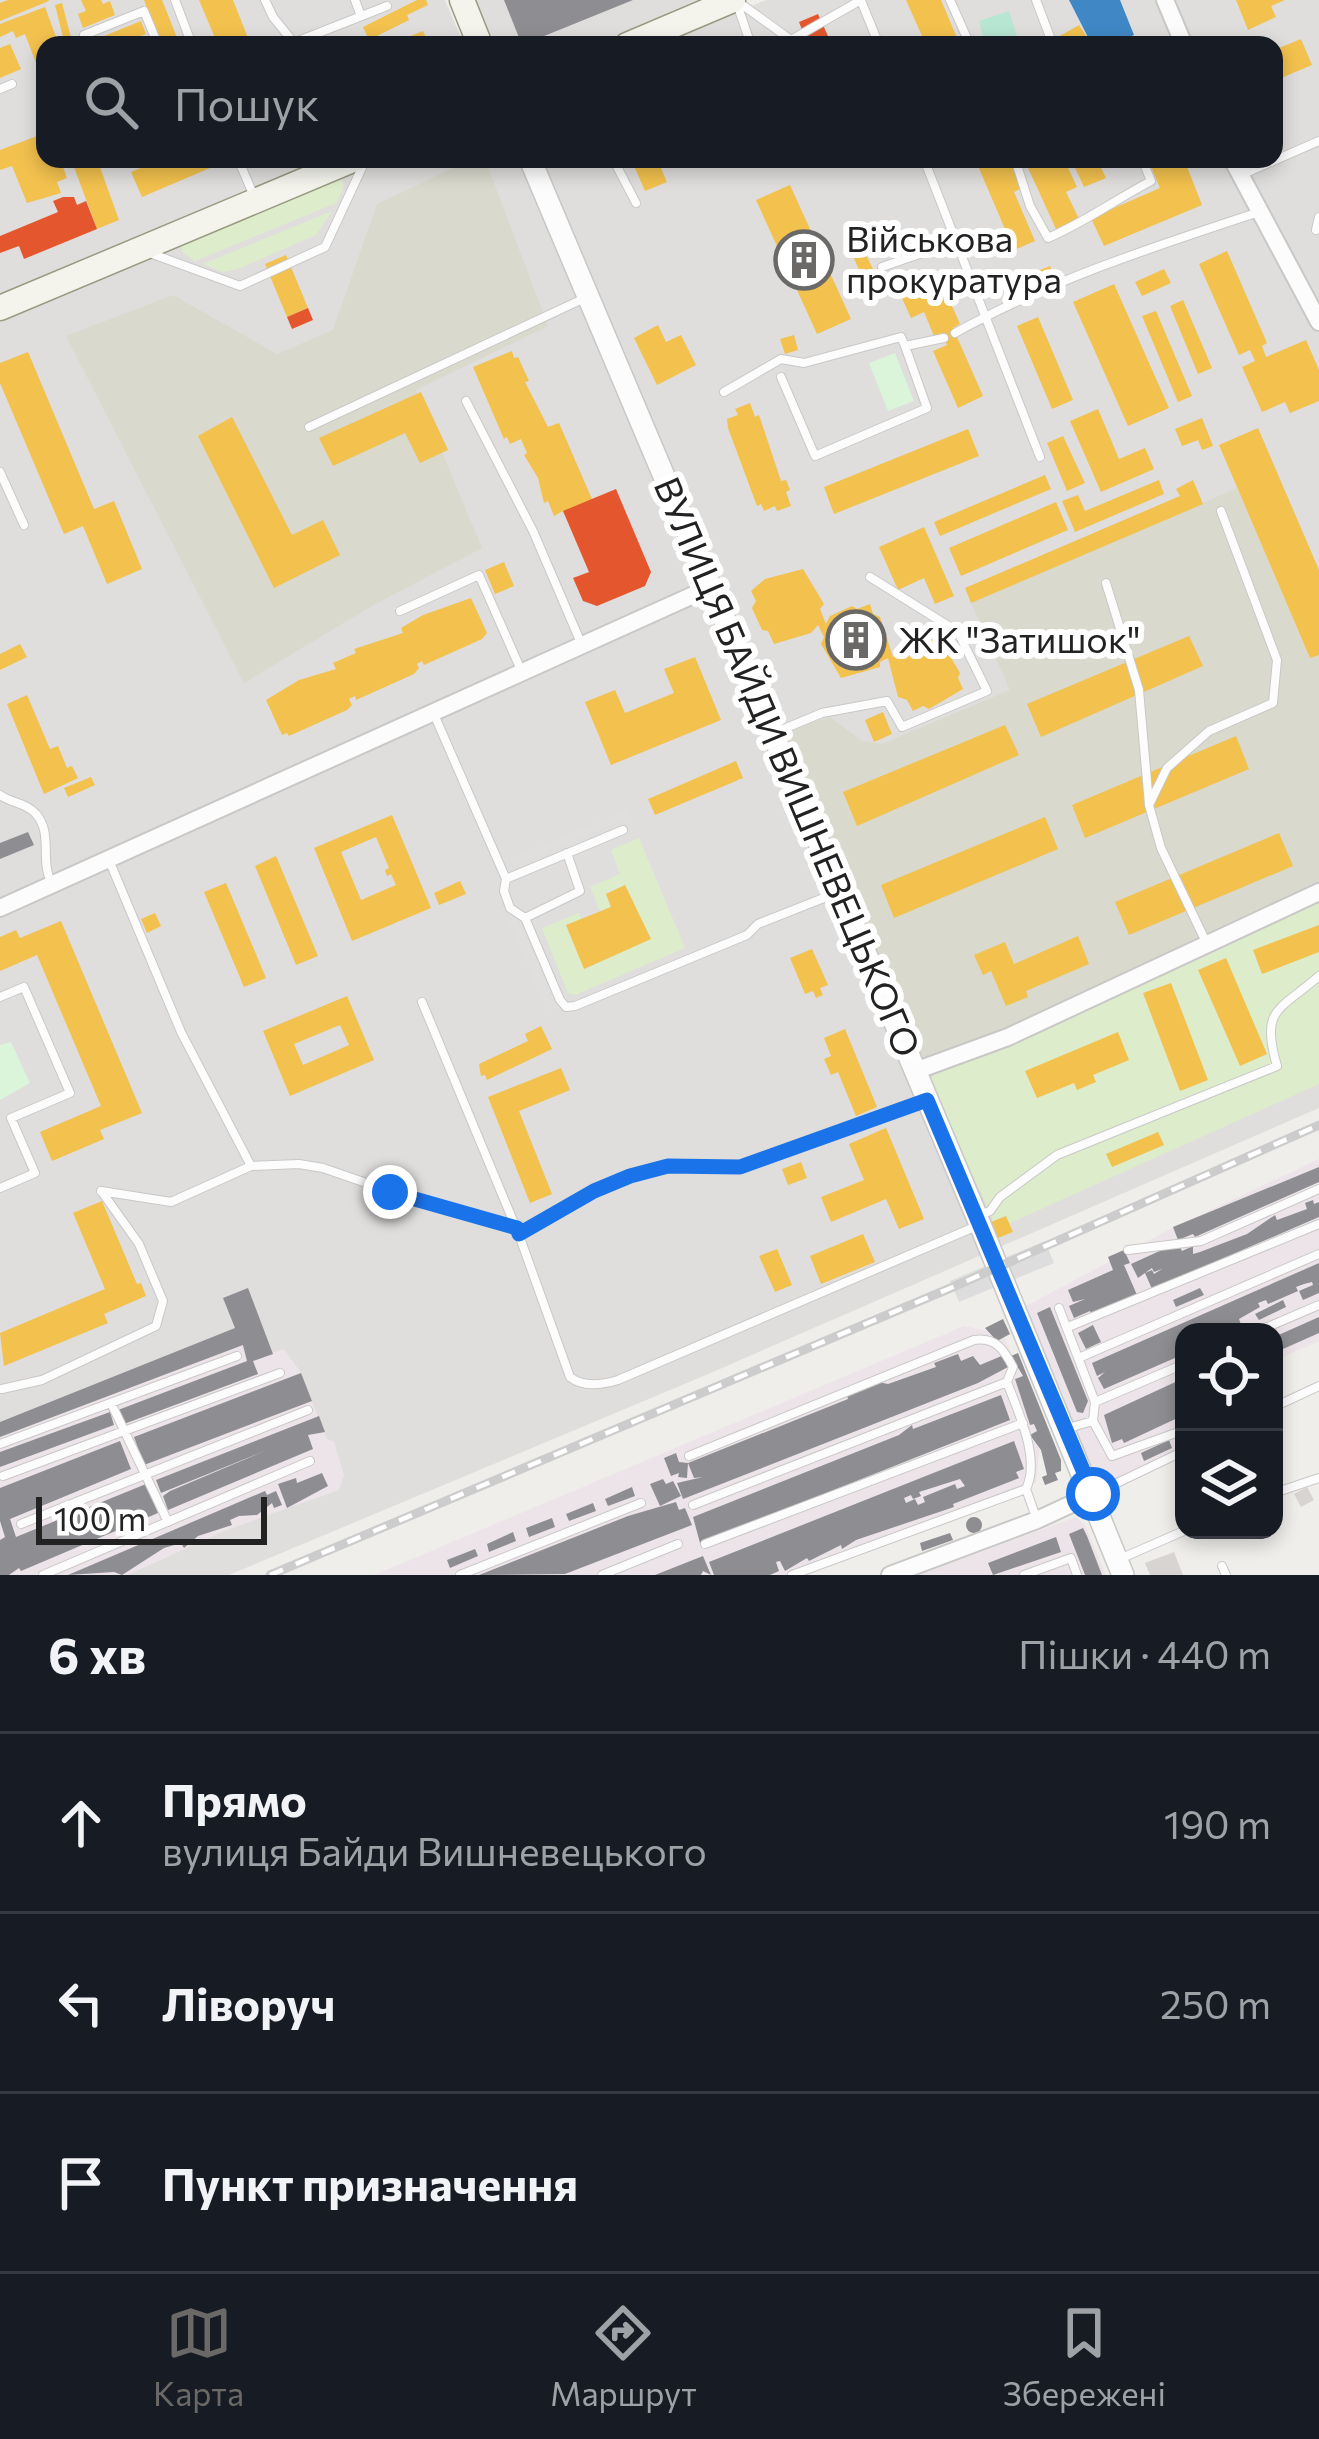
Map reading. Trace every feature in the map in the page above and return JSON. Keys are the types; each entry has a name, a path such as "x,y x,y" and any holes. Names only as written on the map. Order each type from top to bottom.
{"main road":[{"path":"462,0 476,36"},
{"path":"656,36 735,0"},
{"path":"0,308 334,168"}],"street":[{"path":"1165,0 1177,36"},
{"name":"ВУЛИЦЯ БАЙДИ ВИШНЕВЕЦЬКОГО","path":"539,168 1120,1567"},
{"path":"1236,168 1319,322"},
{"path":"0,907 711,587"},
{"path":"915,1071 1008,1036 1319,892"},
{"path":"890,1575 1093,1494"}],"lane":[{"path":"175,0 189,36"},
{"path":"266,0 286,36"},
{"path":"355,0 362,16"},
{"path":"735,0 786,36"},
{"path":"735,0 748,36"},
{"path":"950,0 966,36"},
{"path":"1036,0 1050,36"},
{"path":"804,36 862,2 875,36"},
{"path":"311,36 387,6"},
{"path":"84,35 144,11 154,36"},
{"path":"0,89 11,84"},
{"path":"1283,153 1319,141"},
{"path":"242,168 256,201"},
{"path":"140,249 228,284 245,284 325,247 362,168"},
{"path":"618,168 636,203"},
{"path":"928,168 1040,457"},
{"path":"1018,168 1030,206 1048,238 1085,222 1093,211 1151,181 1146,168"},
{"path":"956,334 987,316 1134,254 1258,212"},
{"path":"1316,230 1319,217"},
{"path":"882,267 957,242"},
{"path":"309,427 588,296"},
{"path":"724,392 781,359 804,363 901,337 927,407 814,456 781,376"},
{"path":"905,346 944,338"},
{"path":"466,401 582,644"},
{"path":"0,472 24,525"},
{"path":"1149,805 1167,768 1209,731 1273,703 1277,660 1221,511"},
{"path":"400,611 479,575 521,671"},
{"path":"773,734 822,713 887,701 902,727 987,691 958,632 870,577"},
{"path":"1106,583 1139,690 1149,805 1161,848 1206,943"},
{"path":"433,711 506,879 504,891 510,908 525,918 560,1000 570,1007 839,892"},
{"path":"0,795 38,817 45,836 44,868 51,883"},
{"path":"506,879 623,830"},
{"path":"525,918 580,891 568,853"},
{"path":"108,859 181,1032 251,1166"},
{"path":"422,1002 518,1231 570,1377 596,1384 618,1380 978,1221 1000,1197 1057,1155 1277,1066 1268,1034 1275,1011 1319,976"},
{"path":"0,997 24,987 70,1093 11,1118 35,1172 0,1188"},
{"path":"2,1389 42,1380 156,1325 164,1301 139,1244 101,1191 171,1202 251,1166 313,1165 518,1231 630,1176 668,1166 740,1167 927,1100"},
{"path":"1128,1250 1201,1241 1319,1189"},
{"path":"1068,1327 1319,1224"},
{"path":"1081,1357 1319,1254"},
{"path":"1277,1323 1319,1305"},
{"path":"1059,1308 1095,1402 1093,1420 1112,1456 1181,1431"},
{"path":"688,1456 987,1338 1004,1348 1013,1367 1007,1382 1023,1423 1032,1476 1026,1489 1037,1520"},
{"path":"0,1444 237,1356"},
{"path":"1095,1402 1175,1368"},
{"path":"3,1476 280,1373"},
{"path":"693,1505 1007,1382"},
{"path":"1283,1403 1319,1386"},
{"path":"111,1403 168,1522"},
{"path":"21,1524 308,1410"},
{"path":"1065,1428 1093,1420"},
{"path":"705,1544 1023,1423"},
{"path":"1093,1494 1175,1454"},
{"path":"43,1575 310,1461"},
{"path":"1283,1490 1319,1478"},
{"path":"792,1575 1026,1489"},
{"path":"460,1575 641,1504"},
{"path":"1120,1567 1175,1536"},
{"path":"602,1575 678,1544"},
{"path":"1024,1575 1071,1558 1078,1575"}],"shaded area":[{"path":"0,0 445,0 460,36 36,36 36,168 302,168 0,295"},
{"path":"475,0 701,0 615,36 490,36"},
{"path":"766,0 1319,0 1319,1108 706,1375 229,1575 0,1575 0,322 366,168 1283,168 1283,36 680,36"},
{"path":"453,168 488,168 548,326 416,390 482,548 372,606 244,683 66,336 173,295 277,354 333,330 377,204"},
{"path":"1237,488 1310,658 1319,655 1319,892 915,1071 773,734 830,717 862,741 882,744 1010,690 971,603"},
{"path":"626,810 629,817 513,866 510,859"},
{"path":"517,917 555,1009 547,1012 508,920"},
{"path":"1319,1159 1319,1341 1283,1357 1283,1323 1175,1323 1175,1452 1097,1489 1026,1306 1170,1229"},
{"path":"964,1326 1003,1334 1042,1423 1036,1483 799,1575 374,1575"},
{"path":"236,1328 247,1361 284,1349 301,1373 327,1439 334,1442 344,1475 339,1490 224,1531 128,1575 0,1575 0,1422"},
{"path":"1076,1517 1085,1525 1106,1575 918,1575"}],"green space":[{"path":"1009,11 1017,36 983,36 979,21"},
{"path":"342,178 336,203 195,261 182,252 182,245"},
{"path":"332,211 316,235 238,269 222,272 203,264"},
{"path":"895,353 914,401 888,411 869,363"},
{"path":"639,838 685,948 575,995 568,993 542,928 579,913 582,921 566,925 585,969 650,939 625,886 606,893 611,907 600,911 590,887 620,874 611,850"},
{"path":"1319,895 1319,1084 1010,1223 1013,1232 998,1238 990,1211 928,1089 929,1080 937,1072"},
{"path":"11,1042 30,1083 0,1100 0,1045"}],"pier":[{"path":"1045,1241 1054,1263 959,1302 950,1281"}],"building: Житло":[{"path":"81,0 110,1 115,15 83,28 78,14 86,11"},
{"path":"144,0 162,0 176,36 158,36"},
{"path":"199,0 233,0 247,36 214,36"},
{"path":"417,0 426,0 428,5 377,36 367,36 363,27"},
{"path":"906,0 941,0 956,36 922,36"},
{"path":"1236,0 1285,0 1271,6 1276,17 1248,30"},
{"path":"49,1 0,21 0,3"},
{"path":"62,3 71,36 63,36 55,5"},
{"path":"45,7 56,36 36,36 36,63 25,34 16,38 13,31 0,37 0,24"},
{"path":"141,21 146,34 141,36 104,36"},
{"path":"1079,25 1086,36 1060,36"},
{"path":"1301,39 1312,65 1283,77 1283,46"},
{"path":"10,44 21,69 0,78 0,48"},
{"path":"36,136 36,168 63,168 67,178 57,182 61,193 27,203 12,166 0,170 0,150"},
{"path":"74,168 100,168 119,220 97,229"},
{"path":"141,168 210,168 142,197 131,172"},
{"path":"635,168 661,168 667,182 645,191"},
{"path":"979,168 1013,168 1022,188 1014,192 1035,241 1014,250"},
{"path":"1028,168 1068,168 1077,187 1066,192 1079,219 1056,229"},
{"path":"1075,168 1101,168 1106,178 1084,187"},
{"path":"1152,168 1188,168 1202,205 1104,246 1091,218 1160,188"},
{"name":"Військова прокуратура","path":"790,185 851,319 817,334 756,200"},
{"path":"864,251 874,271 862,277 853,256"},
{"path":"1227,251 1267,343 1262,346 1266,357 1306,340 1319,370 1319,401 1290,413 1285,402 1262,412 1242,367 1255,361 1250,350 1239,355 1199,264"},
{"path":"286,255 308,308 287,317 265,264"},
{"path":"1050,266 1058,283 1028,296 1021,278"},
{"path":"1164,269 1171,283 1142,296 1135,282"},
{"path":"939,277 960,324 953,328 983,396 958,408 933,351 947,345 942,333 934,336 924,312 911,318 900,294"},
{"path":"1114,284 1169,408 1128,426 1073,302"},
{"path":"1183,300 1212,368 1198,374 1170,306"},
{"path":"1156,311 1192,396 1178,402 1142,316"},
{"path":"1038,317 1073,400 1052,409 1017,326"},
{"path":"658,325 666,342 681,335 696,365 657,385 634,338"},
{"path":"794,335 798,350 785,354 780,339"},
{"path":"512,351 548,427 559,423 592,499 599,496 606,503 632,573 599,587 563,511 554,516 548,501 544,503 521,439 510,444 504,439 473,367"},
{"path":"28,352 94,509 114,501 142,569 107,584 83,526 64,534 0,383 0,363"},
{"path":"421,392 448,450 420,463 405,433 333,466 319,438"},
{"path":"750,403 755,417 759,415 781,481 786,480 790,490 786,492 791,506 777,511 775,506 764,511 761,504 757,506 728,428 727,419 738,415 735,409"},
{"path":"1098,409 1119,459 1145,448 1154,469 1101,492 1070,421"},
{"path":"232,417 292,535 323,520 340,555 274,588 198,436"},
{"path":"1202,418 1213,446 1202,450 1198,440 1182,446 1175,429"},
{"path":"1258,428 1319,570 1319,655 1310,658 1219,445"},
{"path":"968,429 979,456 834,514 824,487"},
{"path":"1063,436 1085,483 1067,491 1047,443"},
{"path":"1045,475 1051,489 940,536 934,522"},
{"path":"1159,480 1164,494 1075,532 1062,501 1078,495 1085,511"},
{"path":"1193,480 1203,504 971,603 965,588 1180,496 1176,489"},
{"path":"1056,502 1068,530 961,576 949,548"},
{"path":"924,527 954,596 935,604 924,578 898,590 879,547"},
{"path":"504,562 514,586 495,594 485,570"},
{"name":"ЖК \"Затишок\"","path":"803,569 824,604 820,609 826,624 830,616 852,606 870,604 873,614 880,617 893,657 926,640 940,639 960,673 963,689 929,709 923,706 913,711 907,700 898,697 888,658 880,667 841,678 821,644 824,637 818,625 811,633 774,644 752,608 756,601 751,591 765,579"},
{"path":"471,598 487,633 482,639 424,665 422,661 414,674 349,699 352,705 347,710 282,735 266,700 299,680 336,669 333,663 356,653 354,649 403,633 401,628 423,615"},
{"path":"1189,636 1203,666 1041,737 1027,704"},
{"path":"20,644 27,657 0,670 0,654"},
{"path":"695,657 721,720 611,765 585,702 615,690 625,713 674,693 664,669"},
{"path":"27,695 50,749 58,746 67,768 72,766 78,778 44,794 7,704"},
{"path":"883,712 892,734 874,742 865,720"},
{"path":"1005,725 1019,755 857,826 843,792"},
{"path":"1236,736 1249,769 1085,838 1072,805"},
{"path":"736,761 743,778 655,815 648,799"},
{"path":"91,777 95,785 68,797 64,788"},
{"path":"392,815 431,908 352,941 314,848","holes":["376,837 389,868 387,876 391,874 396,885 361,900 341,852"]},
{"path":"1045,817 1058,849 894,918 881,885"},
{"path":"1279,833 1293,866 1129,935 1115,902"},
{"path":"276,856 318,956 296,965 255,866"},
{"path":"460,881 466,894 439,905 434,893"},
{"path":"226,883 266,978 244,987 204,892"},
{"path":"625,885 651,939 584,969 566,925 611,907 606,894"},
{"path":"155,913 161,926 147,933 141,919"},
{"path":"61,921 142,1113 100,1130 104,1139 52,1161 40,1132 101,1106 37,955 0,971 0,937 16,930 20,938"},
{"path":"1319,925 1319,952 1262,974 1253,950"},
{"path":"1078,936 1089,964 1026,991 1028,997 1006,1006 991,971 983,975 974,955 1005,942 1014,964"},
{"path":"812,949 828,985 820,988 823,995 816,998 813,991 805,994 790,958"},
{"path":"1226,958 1267,1054 1240,1066 1198,970"},
{"path":"1171,983 1208,1080 1180,1091 1143,993"},
{"path":"347,996 374,1060 290,1096 263,1031","holes":["340,1025 349,1045 303,1065 294,1044"]},
{"path":"541,1026 552,1049 487,1080 481,1076 479,1064 528,1041 525,1034"},
{"path":"845,1029 877,1107 856,1116 838,1072 831,1075 824,1059 831,1056 824,1038"},
{"path":"1118,1032 1129,1060 1093,1075 1096,1082 1077,1090 1074,1083 1037,1098 1025,1071"},
{"path":"561,1068 570,1090 519,1111 552,1194 530,1203 488,1097"},
{"path":"886,1128 924,1219 899,1229 886,1199 831,1222 821,1197 864,1180 849,1144"},
{"path":"1158,1132 1164,1145 1112,1167 1106,1154"},
{"path":"801,1162 807,1178 788,1185 782,1169"},
{"path":"102,1201 146,1296 104,1314 108,1323 4,1366 0,1333 105,1289 73,1213"},
{"path":"1006,1216 1013,1232 998,1238 991,1222"},
{"path":"863,1234 875,1262 821,1284 810,1256"},
{"path":"777,1249 792,1285 775,1292 759,1256"}],"building: Торгівля":[{"path":"818,14 828,36 804,36 799,22"},
{"path":"74,197 77,205 86,201 97,229 24,259 19,246 0,253 0,236 58,212 53,201"},
{"path":"308,308 313,320 292,329 287,317"},
{"path":"616,489 651,572 645,586 597,606 583,601 573,578 589,572 563,511"}],"building: Школи":[{"path":"1069,0 1120,0 1134,35 1087,36"}],"building: Промзона":[{"path":"504,0 633,0 544,36 518,36"},
{"path":"28,832 34,845 0,859 0,843"},
{"path":"1319,1167 1319,1182 1195,1237 1178,1240 1173,1227"},
{"path":"1319,1202 1319,1217 1152,1289 1145,1273 1138,1278 1131,1264 1164,1249 1180,1247 1182,1251 1193,1246 1193,1254 1200,1252 1247,1234 1275,1215 1277,1220 1307,1209 1305,1203"},
{"path":"1124,1250 1130,1263 1124,1265 1137,1295 1074,1318 1069,1306 1085,1299 1073,1302 1068,1290 1113,1270 1108,1257"},
{"path":"1319,1263 1319,1293 1303,1300 1299,1291 1312,1282 1296,1287 1298,1291 1268,1304 1266,1300 1258,1303 1260,1307 1239,1319 1240,1323 1183,1323"},
{"path":"248,1288 273,1354 253,1361 258,1374 124,1424 118,1410 247,1361 243,1345 0,1437 0,1422 235,1328 223,1298"},
{"path":"1200,1288 1204,1295 1176,1307 1173,1300"},
{"path":"1283,1300 1286,1307 1259,1320 1255,1314"},
{"path":"1050,1307 1088,1401 1083,1413 1077,1412 1037,1313"},
{"path":"1319,1317 1319,1333 1283,1349 1283,1333"},
{"path":"1003,1319 1010,1334 997,1341 985,1328"},
{"path":"1093,1325 1101,1342 1086,1349 1078,1333"},
{"path":"1175,1326 1175,1358 1104,1389 1098,1378 1105,1372 1097,1376 1092,1363"},
{"path":"1018,1353 1061,1460 1061,1471 1055,1473 1058,1480 1045,1485 1041,1450 1030,1435 1037,1431 1030,1425 1015,1379 1023,1376 1011,1356"},
{"path":"958,1354 961,1361 973,1356 980,1365 1004,1355 1008,1367 683,1499 677,1483 703,1477 694,1478 688,1463 848,1399 878,1382 888,1384"},
{"path":"301,1373 312,1401 144,1465 134,1437"},
{"path":"1175,1382 1175,1419 1124,1443 1122,1439 1112,1443 1104,1415"},
{"path":"1001,1395 1010,1420 700,1543 693,1517 899,1435 912,1425 913,1429"},
{"path":"110,1412 114,1425 0,1467 0,1452"},
{"path":"319,1416 325,1432 308,1435 313,1449 168,1510 163,1496 170,1491 267,1450 161,1493 156,1480"},
{"path":"1169,1440 1172,1448 1144,1461 1141,1453"},
{"path":"120,1441 131,1469 10,1519 16,1537 146,1484 158,1513 21,1571 0,1575 0,1540 5,1537 0,1488"},
{"path":"1014,1441 1024,1469 1016,1472 1019,1478 954,1507 842,1549 841,1545 785,1571 780,1561 776,1562 779,1571 770,1575 714,1575 709,1562","holes":["960,1479 965,1486 957,1489 955,1484 923,1497 925,1502 918,1505 915,1499 906,1503 904,1498 911,1495 913,1499 921,1496 919,1492"]},
{"path":"676,1453 679,1462 688,1463 687,1478 678,1477 679,1473 671,1476 664,1458"},
{"path":"322,1473 328,1486 287,1508 278,1484 296,1478 297,1483"},
{"path":"663,1479 666,1484 673,1481 681,1496 660,1506 650,1484"},
{"path":"632,1487 635,1496 608,1506 605,1499"},
{"path":"265,1491 267,1495 276,1491 282,1505 274,1508 272,1503 257,1515 239,1516 230,1520 232,1525 198,1536 184,1548 181,1543 164,1548 122,1575 68,1575"},
{"path":"676,1502 679,1510 685,1508 692,1525 565,1574 479,1575 628,1516"},
{"path":"593,1503 596,1511 569,1521 566,1514"},
{"path":"974,1517 982,1525 974,1533 966,1525"},
{"path":"552,1518 555,1527 529,1537 526,1528"},
{"path":"1083,1528 1102,1575 1085,1575 1069,1534"},
{"path":"513,1532 516,1541 489,1552 487,1544"},
{"path":"950,1533 953,1540 922,1551 920,1543"},
{"path":"1056,1537 1061,1552 993,1575 988,1563"},
{"path":"475,1549 478,1556 450,1568 447,1560"},
{"path":"703,1556 711,1575 703,1571 701,1575 655,1575"}],"building: Інше":[{"path":"1307,1487 1314,1500 1301,1507 1294,1494"},
{"path":"1174,1552 1183,1575 1150,1575 1145,1563"}],"railway":[{"path":"270,1575 953,1287 1319,1125"}],"place":[{"name":"Військова прокуратура","path":"804,260"},
{"name":"ЖК \"Затишок\"","path":"856,640"}],"route":[{"path":"390,1192 517,1228 519,1234 630,1176 668,1166 740,1167 927,1100 1093,1494"}]}
